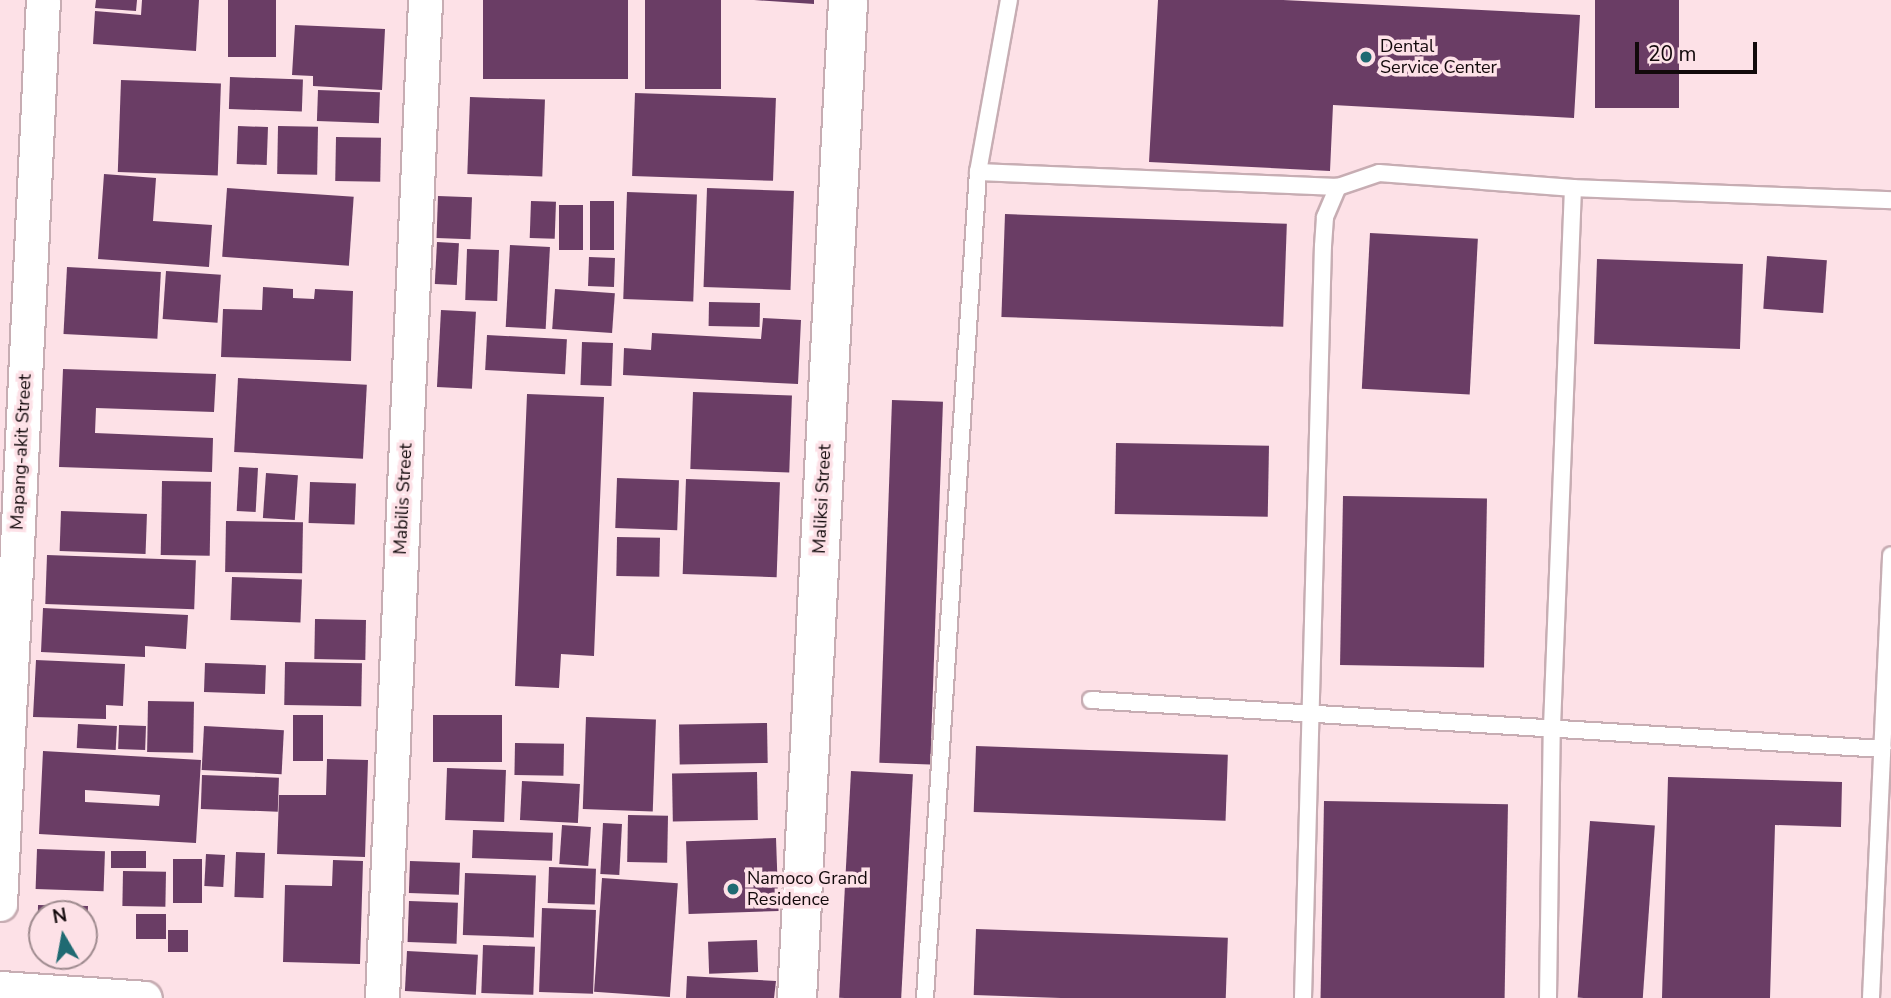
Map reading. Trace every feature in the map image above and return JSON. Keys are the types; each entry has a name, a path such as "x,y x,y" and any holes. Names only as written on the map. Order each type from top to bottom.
{"street":[{"name":"Mapang-akit Street","path":"0,904 43,0"},
{"name":"Mabilis Street","path":"382,998 425,0"},
{"name":"Maliksi Street","path":"797,998 848,0"},
{"path":"0,988 145,998"}],"lane":[{"path":"925,998 978,172 1009,0"},
{"path":"978,172 1338,187 1379,173 1573,188 1891,200"},
{"path":"1303,998 1325,217 1338,187"},
{"path":"1548,998 1552,727 1573,188"},
{"path":"1871,998 1883,941 1882,749 1891,555"},
{"path":"1091,701 1309,711 1882,749"}],"building":[{"path":"96,0 137,0 136,11 95,8"},
{"path":"142,0 199,0 196,51 93,44 95,11 141,15"},
{"path":"228,0 276,0 276,57 228,57"},
{"path":"483,0 628,0 628,79 483,79"},
{"path":"645,0 721,0 721,89 645,89"},
{"path":"754,0 814,0 814,4"},
{"name":"Dental Service Center","path":"1158,0 1283,0 1580,15 1574,118 1333,105 1330,171 1149,162"},
{"path":"1595,0 1679,0 1679,108 1595,108"},
{"path":"295,25 385,29 382,90 313,86 313,76 292,75"},
{"path":"230,77 303,80 302,112 229,109"},
{"path":"121,80 221,83 218,175 118,172"},
{"path":"318,90 380,92 379,123 317,121"},
{"path":"635,93 776,98 773,181 632,176"},
{"path":"470,97 545,100 542,177 467,174"},
{"path":"238,126 268,127 267,165 237,164"},
{"path":"278,126 318,127 317,175 277,174"},
{"path":"336,137 381,138 380,182 335,181"},
{"path":"104,174 156,178 153,221 212,225 209,267 98,259"},
{"path":"227,188 354,197 349,266 222,257"},
{"path":"707,188 794,191 790,290 704,287"},
{"path":"627,192 697,194 693,301 623,299"},
{"path":"438,196 472,197 471,239 437,238"},
{"path":"531,201 556,202 555,239 530,238"},
{"path":"590,201 614,201 614,250 590,250"},
{"path":"559,205 583,205 583,250 559,250"},
{"path":"1005,214 1287,224 1283,327 1001,317"},
{"path":"1370,233 1478,239 1470,394 1362,389"},
{"path":"437,242 459,243 457,285 435,284"},
{"path":"510,245 550,247 546,329 506,327"},
{"path":"467,249 499,250 497,301 465,300"},
{"path":"1767,256 1827,260 1823,313 1763,309"},
{"path":"589,257 615,258 614,287 588,286"},
{"path":"1597,259 1743,264 1740,349 1594,344"},
{"path":"67,267 161,272 157,339 63,334"},
{"path":"166,271 221,275 218,323 163,319"},
{"path":"263,287 293,289 293,298 314,299 315,289 353,291 351,361 221,357 223,309 262,310"},
{"path":"555,289 615,293 612,333 552,329"},
{"path":"709,302 760,303 760,327 709,326"},
{"path":"441,310 476,312 472,389 437,387"},
{"path":"763,318 801,320 798,384 623,375 624,348 651,350 652,333 761,339"},
{"path":"487,335 567,339 565,374 485,370"},
{"path":"582,342 613,343 611,386 580,385"},
{"path":"63,369 216,374 214,412 96,408 95,433 213,438 212,472 59,467"},
{"path":"238,378 367,385 363,459 234,452"},
{"path":"693,392 792,395 789,472 690,469"},
{"path":"527,394 604,397 594,656 561,654 559,688 515,686"},
{"path":"892,400 943,402 930,765 879,763"},
{"path":"1116,443 1269,446 1268,517 1115,514"},
{"path":"239,467 258,468 256,512 237,511"},
{"path":"266,473 298,475 295,520 263,518"},
{"path":"617,478 679,480 677,530 615,528"},
{"path":"686,479 780,482 777,577 683,574"},
{"path":"162,481 211,482 210,556 161,555"},
{"path":"310,482 356,484 355,525 309,523"},
{"path":"1343,496 1487,499 1484,667 1340,665"},
{"path":"61,511 147,514 146,554 60,551"},
{"path":"226,521 303,522 302,573 225,572"},
{"path":"617,537 660,538 659,577 616,576"},
{"path":"47,555 196,560 194,609 45,604"},
{"path":"232,577 302,579 300,622 230,620"},
{"path":"43,608 188,615 186,649 145,646 145,657 41,652"},
{"path":"315,619 366,620 365,660 314,659"},
{"path":"36,660 125,664 123,706 106,705 106,719 33,717"},
{"path":"285,662 362,663 361,706 284,705"},
{"path":"205,663 266,665 265,694 204,692"},
{"path":"148,701 194,702 193,753 147,752"},
{"path":"293,715 323,715 323,761 293,761"},
{"path":"433,715 502,715 502,762 433,762"},
{"path":"586,717 656,719 653,811 583,809"},
{"path":"767,723 768,763 680,765 679,725"},
{"path":"78,724 117,726 116,750 77,748"},
{"path":"119,725 146,726 145,750 118,749"},
{"path":"204,726 284,730 282,774 202,770"},
{"path":"515,743 564,744 563,776 514,775"},
{"path":"976,746 1228,755 1226,821 974,812"},
{"path":"43,751 201,760 196,843 39,834","holes":["85,790 160,795 159,806 85,802"]},
{"path":"327,759 368,760 365,857 277,854 279,795 326,795"},
{"path":"447,768 506,770 504,822 445,820"},
{"path":"851,771 913,774 901,998 839,998"},
{"path":"757,772 758,820 673,821 672,773"},
{"path":"202,775 279,778 278,812 201,809"},
{"path":"1668,777 1842,782 1841,827 1775,825 1770,998 1662,998"},
{"path":"522,781 580,784 578,823 520,820"},
{"path":"1324,801 1508,804 1505,998 1321,998"},
{"path":"628,815 668,816 667,863 627,862"},
{"path":"1590,821 1655,826 1643,998 1578,998"},
{"path":"603,823 622,824 619,875 600,874"},
{"path":"562,825 591,827 588,866 559,864"},
{"path":"473,830 553,833 552,861 472,858"},
{"name":"Namoco Grand Residence","path":"776,838 779,911 689,914 686,841"},
{"path":"37,849 105,851 104,891 36,889"},
{"path":"111,851 146,851 146,868 111,868"},
{"path":"236,852 265,853 263,898 234,897"},
{"path":"206,854 225,855 223,887 204,886"},
{"path":"173,859 202,859 202,903 173,903"},
{"path":"333,860 363,861 360,964 283,962 285,885 332,886"},
{"path":"410,861 460,863 459,895 409,893"},
{"path":"549,867 596,869 595,905 548,903"},
{"path":"123,871 166,872 165,907 122,906"},
{"path":"465,873 536,875 534,937 463,935"},
{"path":"602,878 678,883 670,997 594,992"},
{"path":"409,901 458,903 457,944 408,942"},
{"path":"542,908 596,910 593,994 539,992"},
{"path":"136,914 166,914 166,939 136,939"},
{"path":"976,929 1228,938 1226,998 974,995"},
{"path":"168,930 188,930 188,952 168,952"},
{"path":"757,940 758,972 709,974 708,942"},
{"path":"483,945 535,947 533,995 481,993"},
{"path":"407,951 478,955 476,995 405,991"},
{"path":"687,976 776,981 774,998 686,998"}],"place":[{"name":"Dental Service Center","path":"1366,57"},
{"name":"Namoco Grand Residence","path":"733,889"}]}
